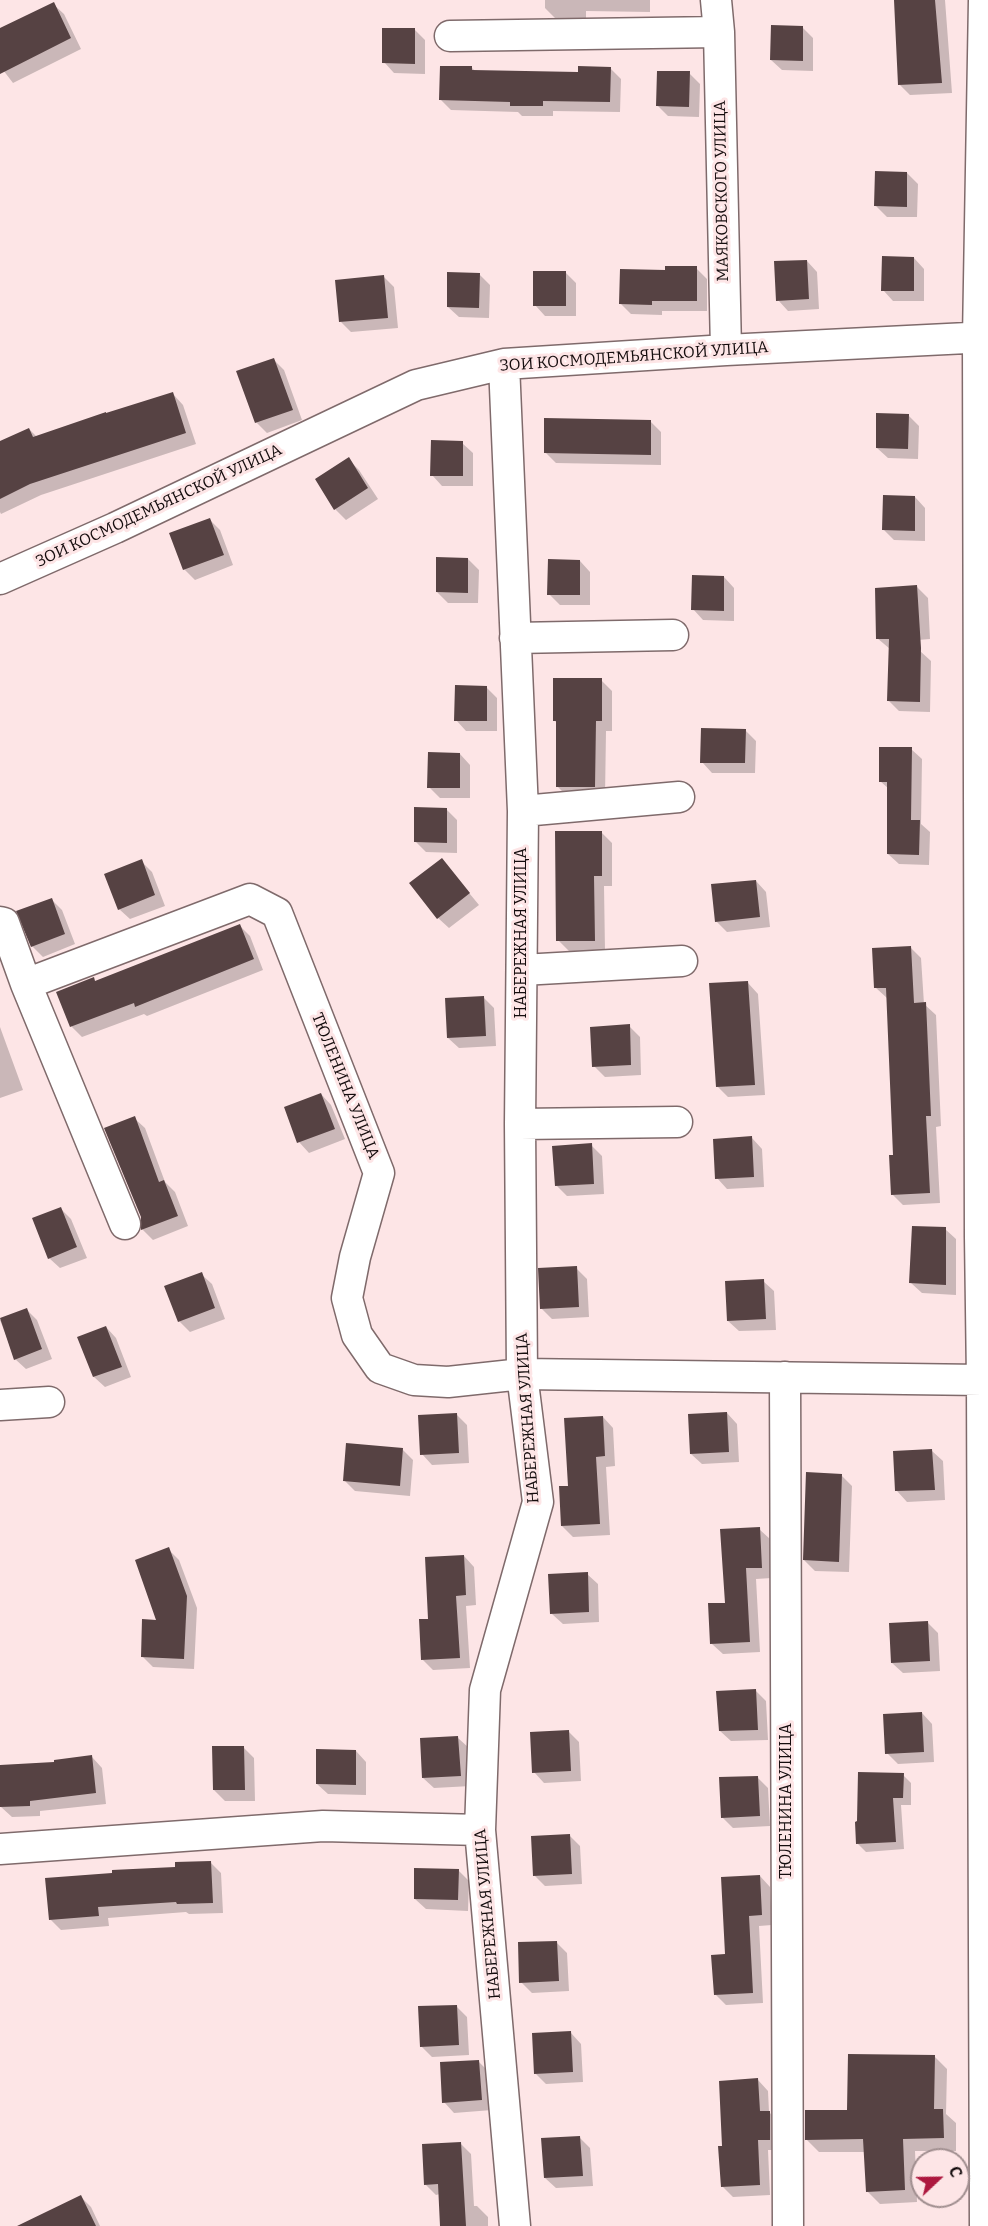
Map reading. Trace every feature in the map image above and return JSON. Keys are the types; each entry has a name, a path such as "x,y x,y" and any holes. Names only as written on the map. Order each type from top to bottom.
{"street":[{"name":"МАЯКОВСКОГО УЛИЦА","path":"716,0 719,32 726,350"},
{"path":"984,0 980,1237 985,2226"},
{"path":"450,36 719,32"},
{"name":"ЗОИ КОСМОДЕМЬЯНСКОЙ УЛИЦА","path":"0,579 115,528 416,385 504,364 983,337"},
{"name":"НАБЕРЕЖНАЯ УЛИЦА","path":"504,364 523,812 520,1124 522,1374 538,1502 485,1690 480,1830 515,2226"},
{"path":"515,638 674,635"},
{"path":"523,812 679,797"},
{"name":"ТЮЛЕНИНА УЛИЦА","path":"26,984 250,899 277,913 379,1173 355,1257 347,1298 357,1335 380,1368 414,1380 448,1382 522,1374 982,1380"},
{"path":"0,922 4,923 26,984 125,1224"},
{"path":"522,970 682,962"},
{"path":"520,1124 677,1122"},
{"name":"ТЮЛЕНИНА УЛИЦА","path":"785,1377 788,2226"},
{"path":"0,1405 49,1402"},
{"path":"0,1849 323,1826 480,1830"}],"building":[{"path":"894,0 935,0 942,83 898,85"},
{"path":"54,2 71,38 0,74 0,28"},
{"path":"771,25 803,26 803,61 770,60"},
{"path":"382,28 415,28 415,64 382,63"},
{"path":"440,66 472,66 472,70 578,72 578,66 611,67 610,102 543,101 543,106 510,106 510,102 439,100"},
{"path":"657,71 690,71 689,107 656,106"},
{"path":"875,171 907,172 907,207 874,206"},
{"path":"882,256 914,257 914,291 881,291"},
{"path":"807,260 809,299 776,301 774,261"},
{"path":"665,266 697,266 697,301 652,301 652,305 619,304 620,269 665,270"},
{"path":"533,271 566,271 566,306 533,306"},
{"path":"447,272 480,273 479,308 447,307"},
{"path":"384,275 388,318 339,322 335,280"},
{"path":"274,358 293,410 255,423 236,371"},
{"path":"173,392 186,433 30,484 0,499 0,441 29,428 33,437"},
{"path":"876,413 909,414 908,449 876,448"},
{"path":"544,418 651,420 651,455 544,453"},
{"path":"431,440 463,441 463,476 430,476"},
{"path":"349,457 368,488 334,510 315,479"},
{"path":"883,495 915,496 915,531 882,530"},
{"path":"210,518 224,555 183,570 169,533"},
{"path":"436,557 468,558 468,593 436,592"},
{"path":"548,559 580,560 580,595 547,595"},
{"path":"692,575 724,576 724,611 691,610"},
{"path":"917,585 921,648 920,702 887,701 889,639 876,639 875,588"},
{"path":"553,678 602,678 602,721 596,721 595,787 556,787 556,721 553,721"},
{"path":"455,685 487,686 487,721 454,721"},
{"path":"701,728 746,729 745,763 700,763"},
{"path":"879,747 912,747 911,820 920,820 919,855 887,854 887,782 879,782"},
{"path":"428,752 460,753 460,788 427,788"},
{"path":"414,807 447,808 447,843 414,842"},
{"path":"555,831 602,831 602,876 594,876 595,941 556,941"},
{"path":"442,858 470,893 437,919 409,883"},
{"path":"142,859 155,895 118,910 104,874"},
{"path":"756,880 760,917 715,922 711,884"},
{"path":"52,898 65,934 31,947 16,911"},
{"path":"240,924 254,959 135,1007 134,1003 70,1027 56,992 94,977 95,981"},
{"path":"911,946 914,1003 926,1002 931,1116 926,1116 930,1193 891,1195 889,1155 893,1155 886,988 874,988 872,948"},
{"path":"748,981 755,1085 716,1087 709,983"},
{"path":"484,996 486,1036 447,1038 445,998"},
{"path":"630,1024 631,1065 592,1067 590,1027"},
{"path":"321,1093 335,1129 297,1143 284,1107"},
{"path":"135,1116 159,1182 164,1180 178,1216 141,1230 141,1217 104,1128"},
{"path":"752,1136 754,1177 715,1179 713,1139"},
{"path":"592,1143 594,1184 555,1186 552,1146"},
{"path":"61,1207 77,1247 48,1259 32,1218"},
{"path":"912,1226 946,1227 946,1285 909,1283"},
{"path":"577,1266 579,1307 540,1309 538,1268"},
{"path":"202,1272 215,1308 178,1322 164,1286"},
{"path":"764,1279 766,1319 727,1321 725,1281"},
{"path":"27,1308 42,1349 14,1360 0,1318"},
{"path":"106,1326 122,1367 93,1377 77,1337"},
{"path":"727,1412 729,1452 690,1454 688,1414"},
{"path":"457,1413 459,1453 420,1455 418,1415"},
{"path":"603,1416 605,1456 596,1457 600,1524 561,1526 559,1486 568,1486 564,1418"},
{"path":"346,1443 403,1448 400,1486 343,1481"},
{"path":"932,1449 935,1490 895,1491 893,1451"},
{"path":"806,1472 842,1474 839,1562 803,1560"},
{"path":"760,1527 762,1568 746,1568 750,1642 710,1644 708,1603 725,1603 720,1529"},
{"path":"169,1547 187,1596 184,1659 141,1657 142,1619 156,1620 135,1560"},
{"path":"464,1555 466,1595 456,1596 460,1658 421,1660 419,1619 428,1619 425,1557"},
{"path":"588,1572 589,1612 550,1614 548,1574"},
{"path":"928,1621 930,1661 891,1663 889,1623"},
{"path":"756,1689 758,1730 719,1731 716,1691"},
{"path":"922,1712 924,1752 885,1754 883,1714"},
{"path":"569,1730 571,1771 532,1773 530,1732"},
{"path":"458,1736 461,1776 422,1778 420,1738"},
{"path":"212,1746 244,1746 245,1790 213,1790"},
{"path":"316,1749 356,1750 356,1785 316,1784"},
{"path":"92,1755 96,1793 30,1801 30,1806 0,1807 0,1765 54,1762 54,1760"},
{"path":"858,1772 904,1773 903,1798 893,1798 896,1842 856,1844"},
{"path":"758,1776 760,1816 721,1818 719,1777"},
{"path":"570,1834 572,1874 533,1876 531,1836"},
{"path":"211,1861 213,1903 177,1904 176,1902 98,1907 99,1916 49,1920 45,1878 112,1873 112,1870 175,1867 175,1862"},
{"path":"414,1868 459,1869 458,1900 414,1899"},
{"path":"760,1875 762,1915 749,1916 753,1993 714,1995 711,1955 725,1954 721,1877"},
{"path":"557,1941 559,1981 519,1983 518,1942"},
{"path":"457,2005 459,2045 420,2047 418,2006"},
{"path":"571,2031 573,2072 534,2074 532,2033"},
{"path":"848,2054 935,2055 934,2109 943,2109 944,2138 903,2139 905,2190 866,2192 863,2139 805,2140 805,2110 847,2110"},
{"path":"479,2060 482,2100 442,2103 440,2062"},
{"path":"758,2078 760,2111 770,2111 770,2140 758,2140 760,2185 721,2187 718,2146 722,2146 719,2081"},
{"path":"580,2136 583,2176 544,2178 541,2138"},
{"path":"461,2142 466,2226 440,2226 438,2184 424,2185 422,2144"},
{"path":"81,2195 96,2226 17,2226"}]}
